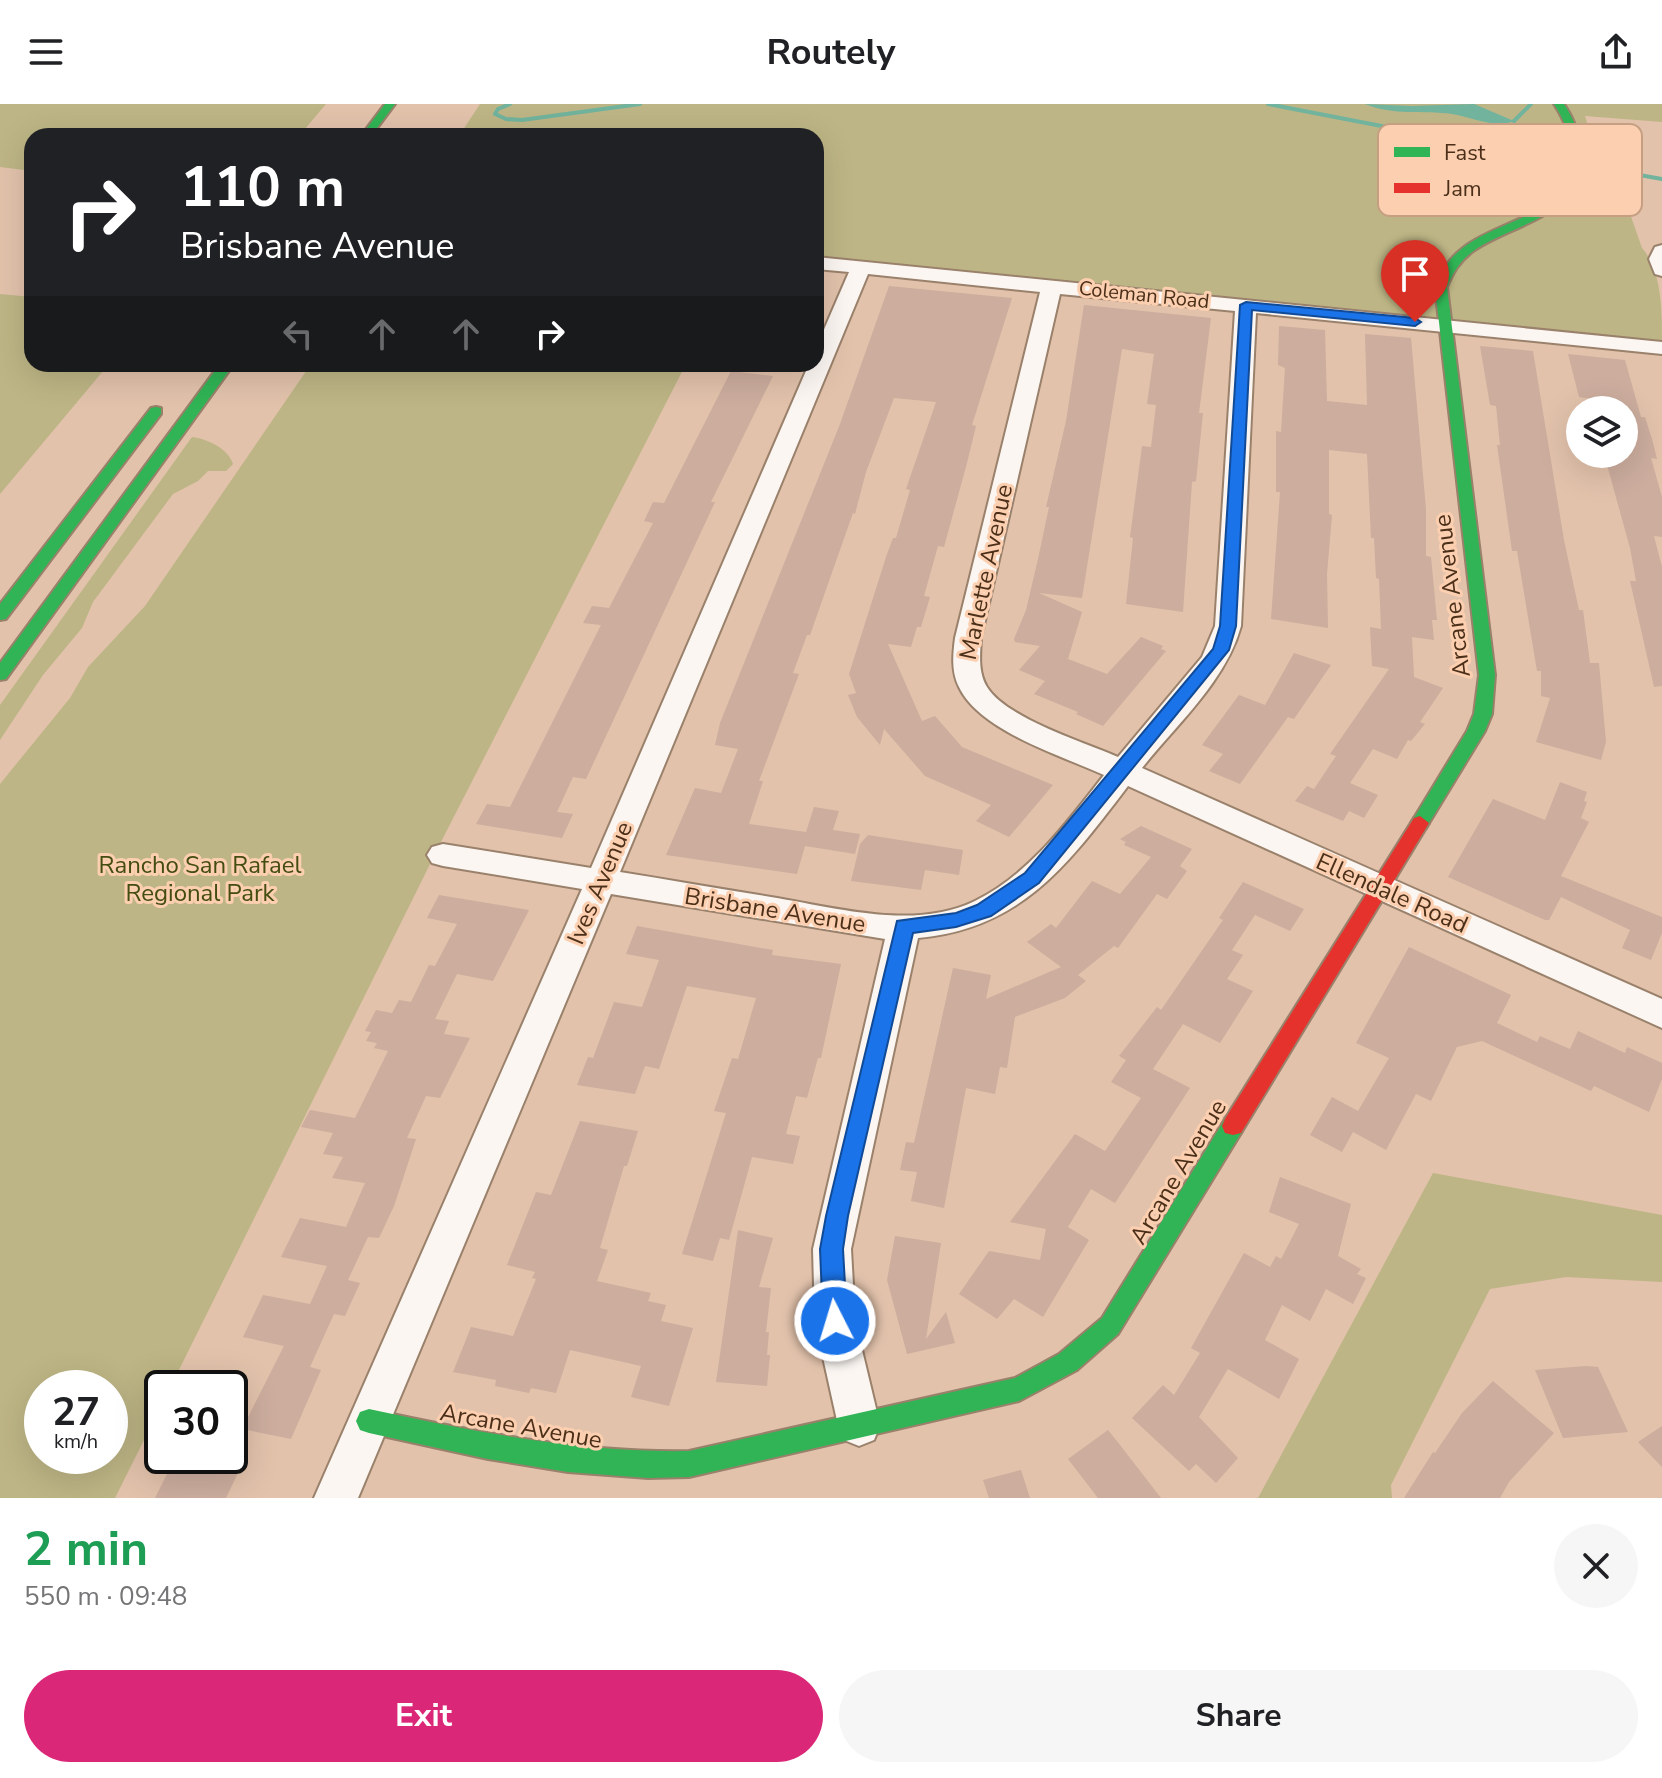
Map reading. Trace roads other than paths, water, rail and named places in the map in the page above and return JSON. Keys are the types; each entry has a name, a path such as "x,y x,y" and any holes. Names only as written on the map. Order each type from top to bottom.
{"street":[{"path":"372,128 390,104"},
{"name":"Arcane Avenue","path":"1559,104 1570,124"},
{"name":"Arcane Avenue","path":"369,1421 551,1460 642,1468 689,1464 1019,1389 1054,1374 1086,1351 1110,1326 1132,1294 1476,731 1487,696 1487,675 1443,325 1442,279 1451,265 1469,249 1533,216"},
{"path":"1662,251 1659,259 1662,270"},
{"name":"Coleman Road","path":"824,264 1662,348"},
{"name":"Ives Avenue","path":"824,354 861,267"},
{"name":"Marlette Avenue","path":"1052,286 968,638 965,673 983,702 997,713 1122,772"},
{"name":"Brisbane Avenue","path":"443,855 851,923 904,927 956,920 984,911 1009,897 1051,858 1213,661 1226,638 1246,305"},
{"path":"0,675 221,372"},
{"name":"Ives Avenue","path":"336,1498 817,372"},
{"path":"0,615 166,398"},
{"path":"0,624 35,626"},
{"name":"Ellendale Road","path":"1122,772 1662,1014"},
{"path":"859,1425 835,1321 832,1249 904,927"}],"waterway":[{"path":"510,104 498,109 495,114 506,119 522,120 640,104"},
{"path":"1268,104 1378,125"},
{"path":"1514,121 1531,104"},
{"path":"1642,175 1662,179"}],"park label":[{"name":"Rancho San Rafael Regional Park","path":"200,879"}]}
